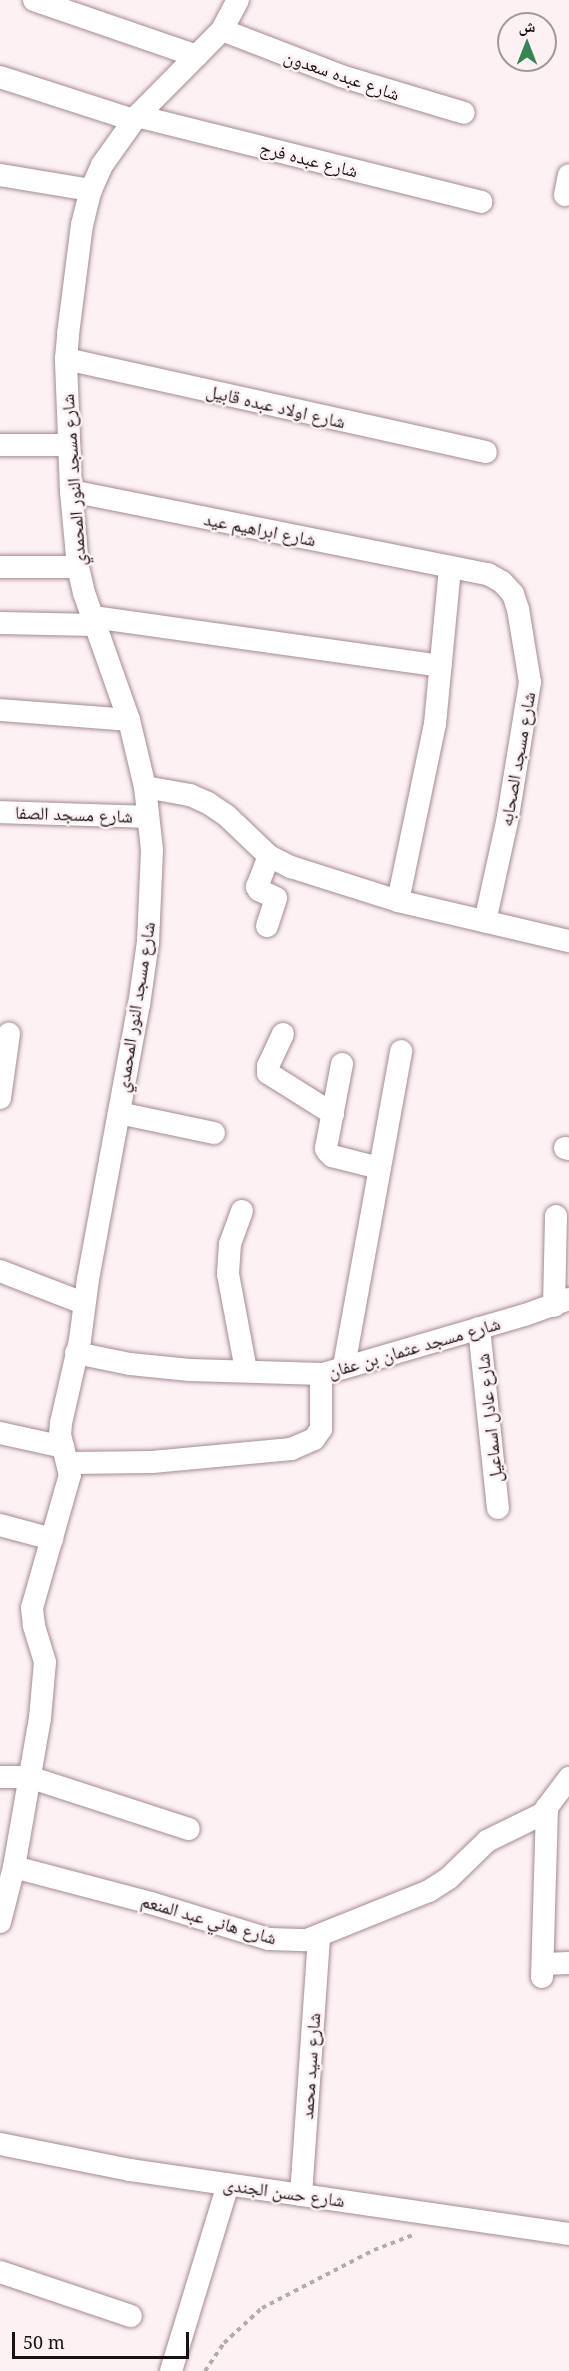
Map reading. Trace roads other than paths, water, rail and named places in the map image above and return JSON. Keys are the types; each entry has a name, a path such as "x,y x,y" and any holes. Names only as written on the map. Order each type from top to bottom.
{"street":[{"path":"34,0 197,56"},
{"name":"شارع مسجد النور المحمدي","path":"0,1922 14,1868 45,1662 34,1625 33,1608 70,1475 60,1423 76,1353 148,942 152,850 145,787 129,720 94,621 78,567 71,491 66,359 82,225 91,190 107,158 135,118 222,30 238,0"},
{"name":"شارع عبده سعدون","path":"222,30 341,76 464,113"},
{"name":"شارع عبده فرج","path":"0,78 135,118 481,202"},
{"path":"0,174 91,190"},
{"name":"شارع اولاد عبده قابيل","path":"66,359 486,452"},
{"path":"0,445 69,445"},
{"name":"شارع ابراهيم عيد","path":"71,491 450,567"},
{"path":"0,567 78,567"},
{"path":"398,901 435,724 450,567"},
{"name":"شارع مسجد الصحابه","path":"450,567 488,574 502,582 513,594 530,682 511,806 485,922"},
{"path":"0,623 94,621 441,666"},
{"path":"0,710 129,720"},
{"path":"145,787 190,795 208,803 226,815 269,856 291,867 398,901 569,941"},
{"name":"شارع مسجد الصفا","path":"0,812 148,817"},
{"path":"267,926 276,900 275,896 258,890 257,886 269,856"},
{"path":"0,1098 9,1034"},
{"path":"284,1034 268,1066 268,1073 333,1114"},
{"path":"0,1433 66,1455 152,1462 291,1449 314,1439 321,1429 321,1378 334,1370 379,1168 401,1052"},
{"path":"342,1065 328,1152 332,1156 379,1168"},
{"path":"119,1113 214,1132"},
{"path":"242,1211 230,1244 228,1274 246,1370"},
{"path":"556,1216 561,1303"},
{"path":"0,1271 83,1303"},
{"name":"شارع مسجد عثمان بن عفان","path":"76,1353 130,1364 190,1370 334,1370 561,1303"},
{"name":"شارع عادل اسماعيل","path":"479,1328 498,1508"},
{"path":"0,1525 52,1539"},
{"path":"0,1777 29,1777 189,1829"},
{"name":"شارع هاني عبد المنعم","path":"14,1868 152,1903 269,1939 294,1941 319,1937 429,1891 449,1878 487,1841 535,1819 569,1778"},
{"path":"547,1807 543,1971 569,1963"},
{"name":"شارع سيد محمد","path":"301,2195 319,1937"},
{"name":"شارع حسن الجندى","path":"0,2144 130,2170 569,2234"},
{"path":"171,2371 228,2184"},
{"path":"0,2272 131,2316"}]}
